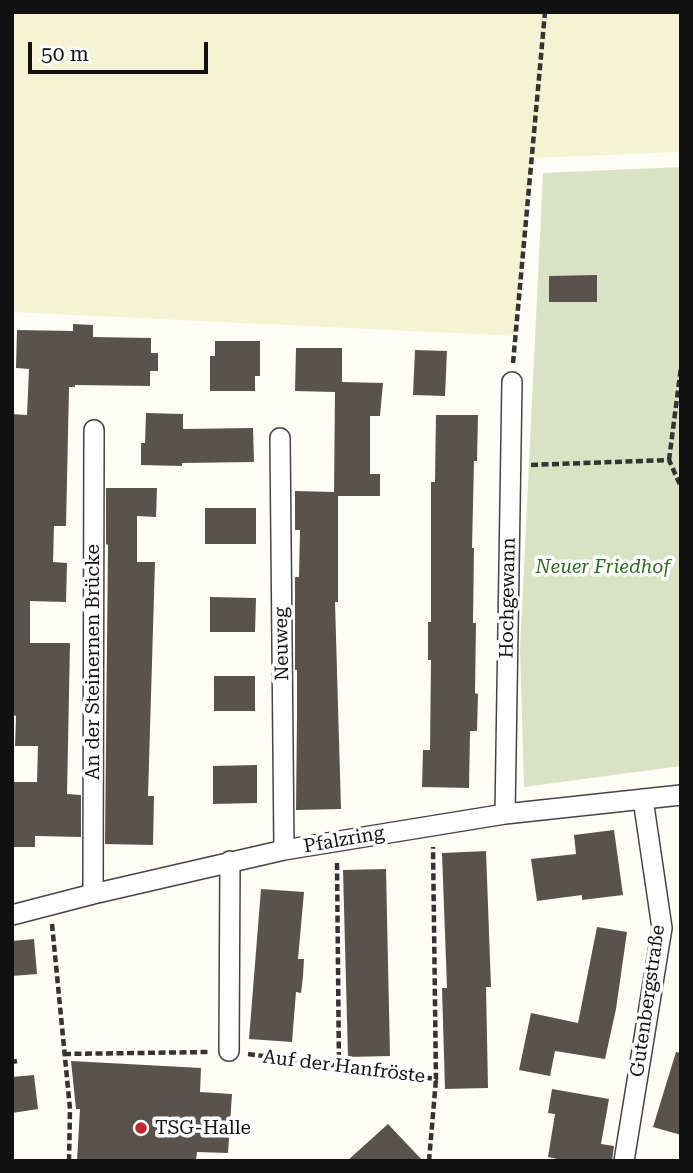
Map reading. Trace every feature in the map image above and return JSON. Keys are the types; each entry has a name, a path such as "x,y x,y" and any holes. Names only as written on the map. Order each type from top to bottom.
{"street":[{"name":"Hochgewann","path":"505,814 512,382"},
{"name":"An der Steinernen Brücke","path":"93,894 94,430"},
{"name":"Neuweg","path":"280,438 284,850"},
{"name":"Pfalzring","path":"12,915 284,850 505,814 681,795"},
{"name":"Gutenbergstraße","path":"624,1161 672,929 643,799"},
{"path":"229,1051 230,862"}],"path":[{"path":"512,382 545,12"},
{"path":"681,368 669,460 681,487"},
{"path":"510,466 669,460"},
{"name":"Auf der Hanfröste","path":"64,1054 229,1051 338,1068 436,1079 432,825"},
{"path":"337,841 338,1068"},
{"path":"51,906 70,1109 69,1161"},
{"path":"429,1161 436,1079"}],"shaded area":[{"path":"12,12 681,12 681,152 532,158 516,336 12,312"}],"green space":[{"name":"Neuer Friedhof","path":"681,167 681,766 524,787 520,649 543,173"}],"building":[{"path":"597,275 597,302 549,302 549,276"},
{"path":"73,324 93,325 93,337 151,338 151,353 158,353 158,371 150,371 150,386 69,387 66,526 54,526 53,562 67,563 66,602 30,601 30,643 70,643 67,794 81,795 81,837 35,836 35,847 12,847 12,782 37,782 38,746 15,746 16,716 13,715 12,414 27,415 29,369 16,368 17,330 73,331"},
{"path":"215,341 260,341 260,376 255,376 255,391 210,391 210,356 215,356"},
{"path":"296,348 342,348 342,382 383,383 380,416 370,416 370,474 380,474 380,496 338,496 338,602 335,602 341,809 296,810 295,577 299,577 300,530 295,530 295,491 334,492 335,392 295,391"},
{"path":"415,350 447,351 445,396 413,395"},
{"path":"146,413 183,414 183,429 253,428 254,462 141,465 141,443 145,443"},
{"path":"436,415 478,415 472,548 473,623 476,623 475,693 478,694 477,731 470,731 469,788 422,787 423,750 430,750 431,660 428,660 428,622 431,622 431,482 435,482"},
{"path":"106,488 157,488 156,517 137,516 137,562 155,562 148,796 154,796 153,845 105,844 108,545"},
{"path":"205,508 256,508 256,544 205,544"},
{"path":"210,597 256,598 255,632 210,632"},
{"path":"214,676 255,676 255,711 214,711"},
{"path":"257,765 257,803 213,804 213,766"},
{"path":"614,830 623,895 582,900 582,895 537,901 531,859 576,854 574,835"},
{"path":"486,851 491,987 486,987 488,1088 445,1089 442,988 447,988 442,853"},
{"path":"386,869 390,1056 348,1057 343,870"},
{"path":"261,889 304,892 298,959 304,959 303,976 301,993 296,992 292,1042 249,1039"},
{"path":"597,927 627,932 616,1009 605,1059 555,1051 550,1076 519,1070 531,1013 578,1023"},
{"path":"34,939 37,974 12,976 12,941"},
{"path":"676,1052 681,1053 681,1135 653,1127"},
{"path":"71,1061 201,1068 200,1092 232,1094 228,1153 197,1152 196,1161 77,1161 80,1109 76,1109"},
{"path":"34,1075 38,1109 12,1113 12,1077"},
{"path":"552,1089 609,1099 601,1144 614,1146 612,1161 567,1161 548,1157 555,1114 548,1113"},
{"path":"388,1124 423,1161 347,1161"}],"place":[{"name":"TSG-Halle","path":"141,1128"}]}
